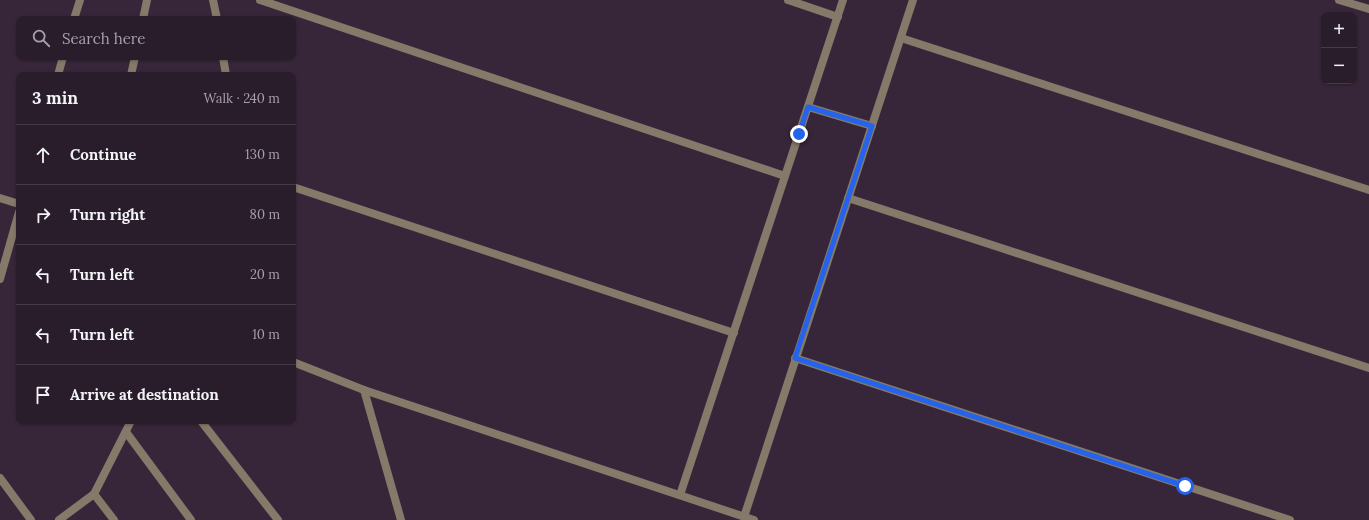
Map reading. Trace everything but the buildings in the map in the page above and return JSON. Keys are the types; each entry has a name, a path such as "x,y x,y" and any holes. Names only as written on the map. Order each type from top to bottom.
{"street":[{"path":"75,16 80,0"},
{"path":"144,16 147,0"},
{"path":"214,0 217,16"},
{"path":"260,0 785,176"},
{"path":"788,0 838,17"},
{"path":"680,495 844,0"},
{"path":"744,516 913,0"},
{"path":"1339,0 1369,10"},
{"path":"900,38 1369,190"},
{"path":"59,72 63,60"},
{"path":"132,72 134,60"},
{"path":"224,60 226,72"},
{"path":"808,107 872,126"},
{"path":"296,188 734,333"},
{"path":"0,198 16,203"},
{"path":"848,198 1369,368"},
{"path":"0,279 16,223"},
{"path":"795,358 1290,520"},
{"path":"296,363 364,390 754,520"},
{"path":"364,390 401,520"},
{"path":"59,520 94,494 130,424"},
{"path":"203,424 278,520"},
{"path":"126,432 191,520"},
{"path":"0,478 31,520"},
{"path":"94,494 114,520"}],"route":[{"path":"799,134 808,107 872,126 795,358 1185,486"}]}
